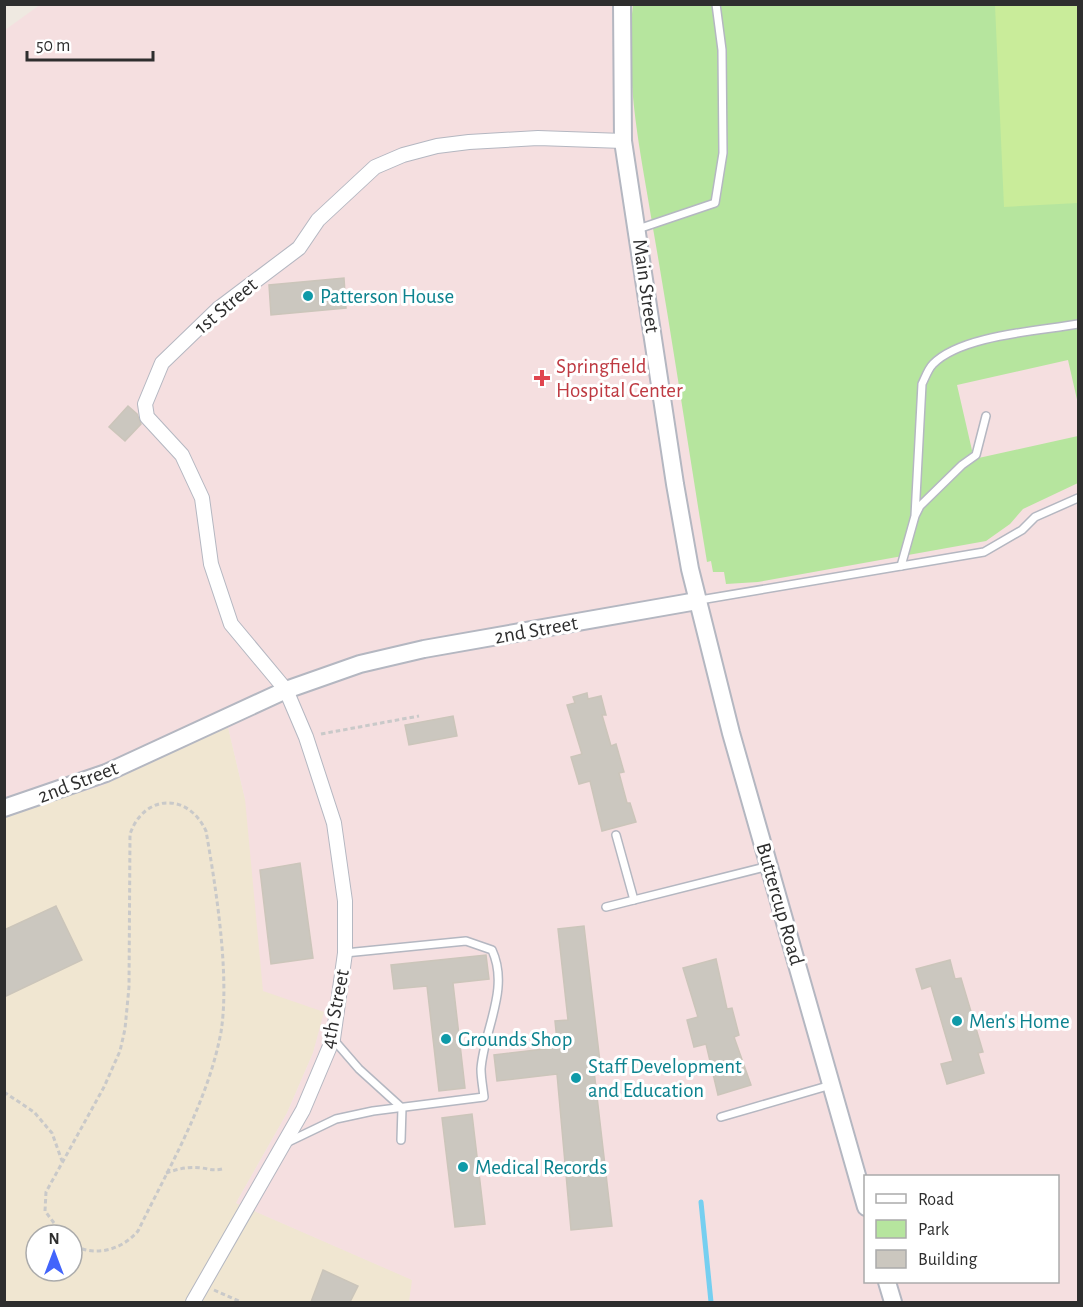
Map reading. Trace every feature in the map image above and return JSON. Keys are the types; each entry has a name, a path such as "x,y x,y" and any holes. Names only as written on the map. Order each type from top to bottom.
{"street":[{"name":"Main Street","path":"622,4 623,141 675,484 697,601"},
{"name":"1st Street","path":"286,690 231,624 211,564 202,498 182,455 147,417 145,404 162,363 218,309 299,248 318,220 375,167 403,155 437,146 468,142 538,138 623,141"},
{"name":"2nd Street","path":"4,808 106,773 286,690 360,664 424,649 697,601"},
{"name":"Buttercup Road","path":"697,601 769,866 864,1200"},
{"name":"4th Street","path":"193,1302 303,1110 333,1040 345,953 342,864 324,784 286,690"},
{"path":"887,1283 892,1302"}],"lane":[{"path":"638,229 715,203 723,153 722,50 716,4"},
{"path":"915,516 922,384 932,365 950,352 974,344 1078,324"},
{"path":"901,566 920,506 962,465 976,455 986,416"},
{"name":"2nd Street","path":"697,601 984,552 1022,530 1035,517 1078,498"},
{"path":"616,835 634,900"},
{"path":"606,907 769,866"},
{"path":"283,1144 336,1119 484,1097 481,1070 500,980 498,963 492,950 466,941 345,953"},
{"path":"333,1040 359,1070 402,1108"},
{"path":"721,1117 831,1085"},
{"path":"401,1140 402,1108"}],"path":[{"path":"306,737 419,716"},
{"path":"54,1223 45,1211 45,1192 104,1086 120,1051 125,1029 129,987 130,834 140,813 153,805 173,803 192,810 206,831 225,980 221,1032 204,1090 138,1231 129,1242 109,1250 94,1251 84,1248"},
{"path":"4,1092 34,1112 52,1133 62,1161"},
{"path":"166,1173 183,1167 213,1171 222,1169"},
{"path":"202,1285 241,1302"}],"shaded area":[{"name":"Springfield Hospital Center","path":"41,4 1078,5 1078,1302 409,1302 412,1280 236,1203 287,1113 313,1053 324,1012 263,991 245,799 228,727 101,786 5,815 5,30"},
{"path":"228,727 245,799 325,1011 313,1053 287,1113 236,1203 413,1280 409,1302 5,1302 5,815 101,786"}],"green space":[{"path":"633,4 1078,5 1078,404 1068,360 957,385 974,459 1078,436 1078,483 1023,509 1010,524 986,541 758,582 726,584 724,572 713,572 711,561 707,562 640,149 631,63"},
{"path":"995,5 1078,5 1078,203 1004,207"}],"building":[{"name":"Patterson House","path":"344,278 346,308 271,315 269,285"},
{"path":"128,406 137,414 141,424 125,441 109,427"},
{"path":"587,693 588,699 601,696 606,715 602,715 611,746 616,744 624,772 619,773 627,803 630,803 636,822 602,831 590,781 579,784 571,757 582,754 567,705 575,703 573,697"},
{"path":"453,716 457,736 409,745 405,725"},
{"path":"300,863 313,958 271,964 260,870"},
{"path":"56,906 82,960 4,997 4,930"},
{"name":"Staff Development and Education","path":"584,926 600,1062 593,1062 612,1226 571,1230 557,1074 497,1081 494,1055 553,1048 552,1041 557,1041 555,1021 568,1020 558,929"},
{"name":"Grounds Shop","path":"486,955 489,979 453,983 465,1088 439,1091 427,986 394,989 391,965"},
{"path":"716,959 727,1009 732,1008 739,1035 734,1037 751,1085 718,1095 706,1044 694,1047 687,1020 698,1017 683,968"},
{"name":"Men's Home","path":"950,960 955,979 961,978 983,1052 978,1053 984,1073 947,1084 941,1064 953,1061 931,986 922,989 916,969"},
{"name":"Medical Records","path":"472,1114 485,1224 455,1227 442,1118"},
{"path":"323,1270 358,1286 350,1302 311,1302"}],"waterway":[{"path":"701,1202 711,1302"}],"place":[{"name":"Patterson House","path":"308,296"},
{"name":"Springfield Hospital Center","path":"542,378"},
{"name":"Men's Home","path":"957,1021"},
{"name":"Grounds Shop","path":"446,1039"},
{"name":"Staff Development and Education","path":"576,1078"},
{"name":"Medical Records","path":"463,1167"}]}
